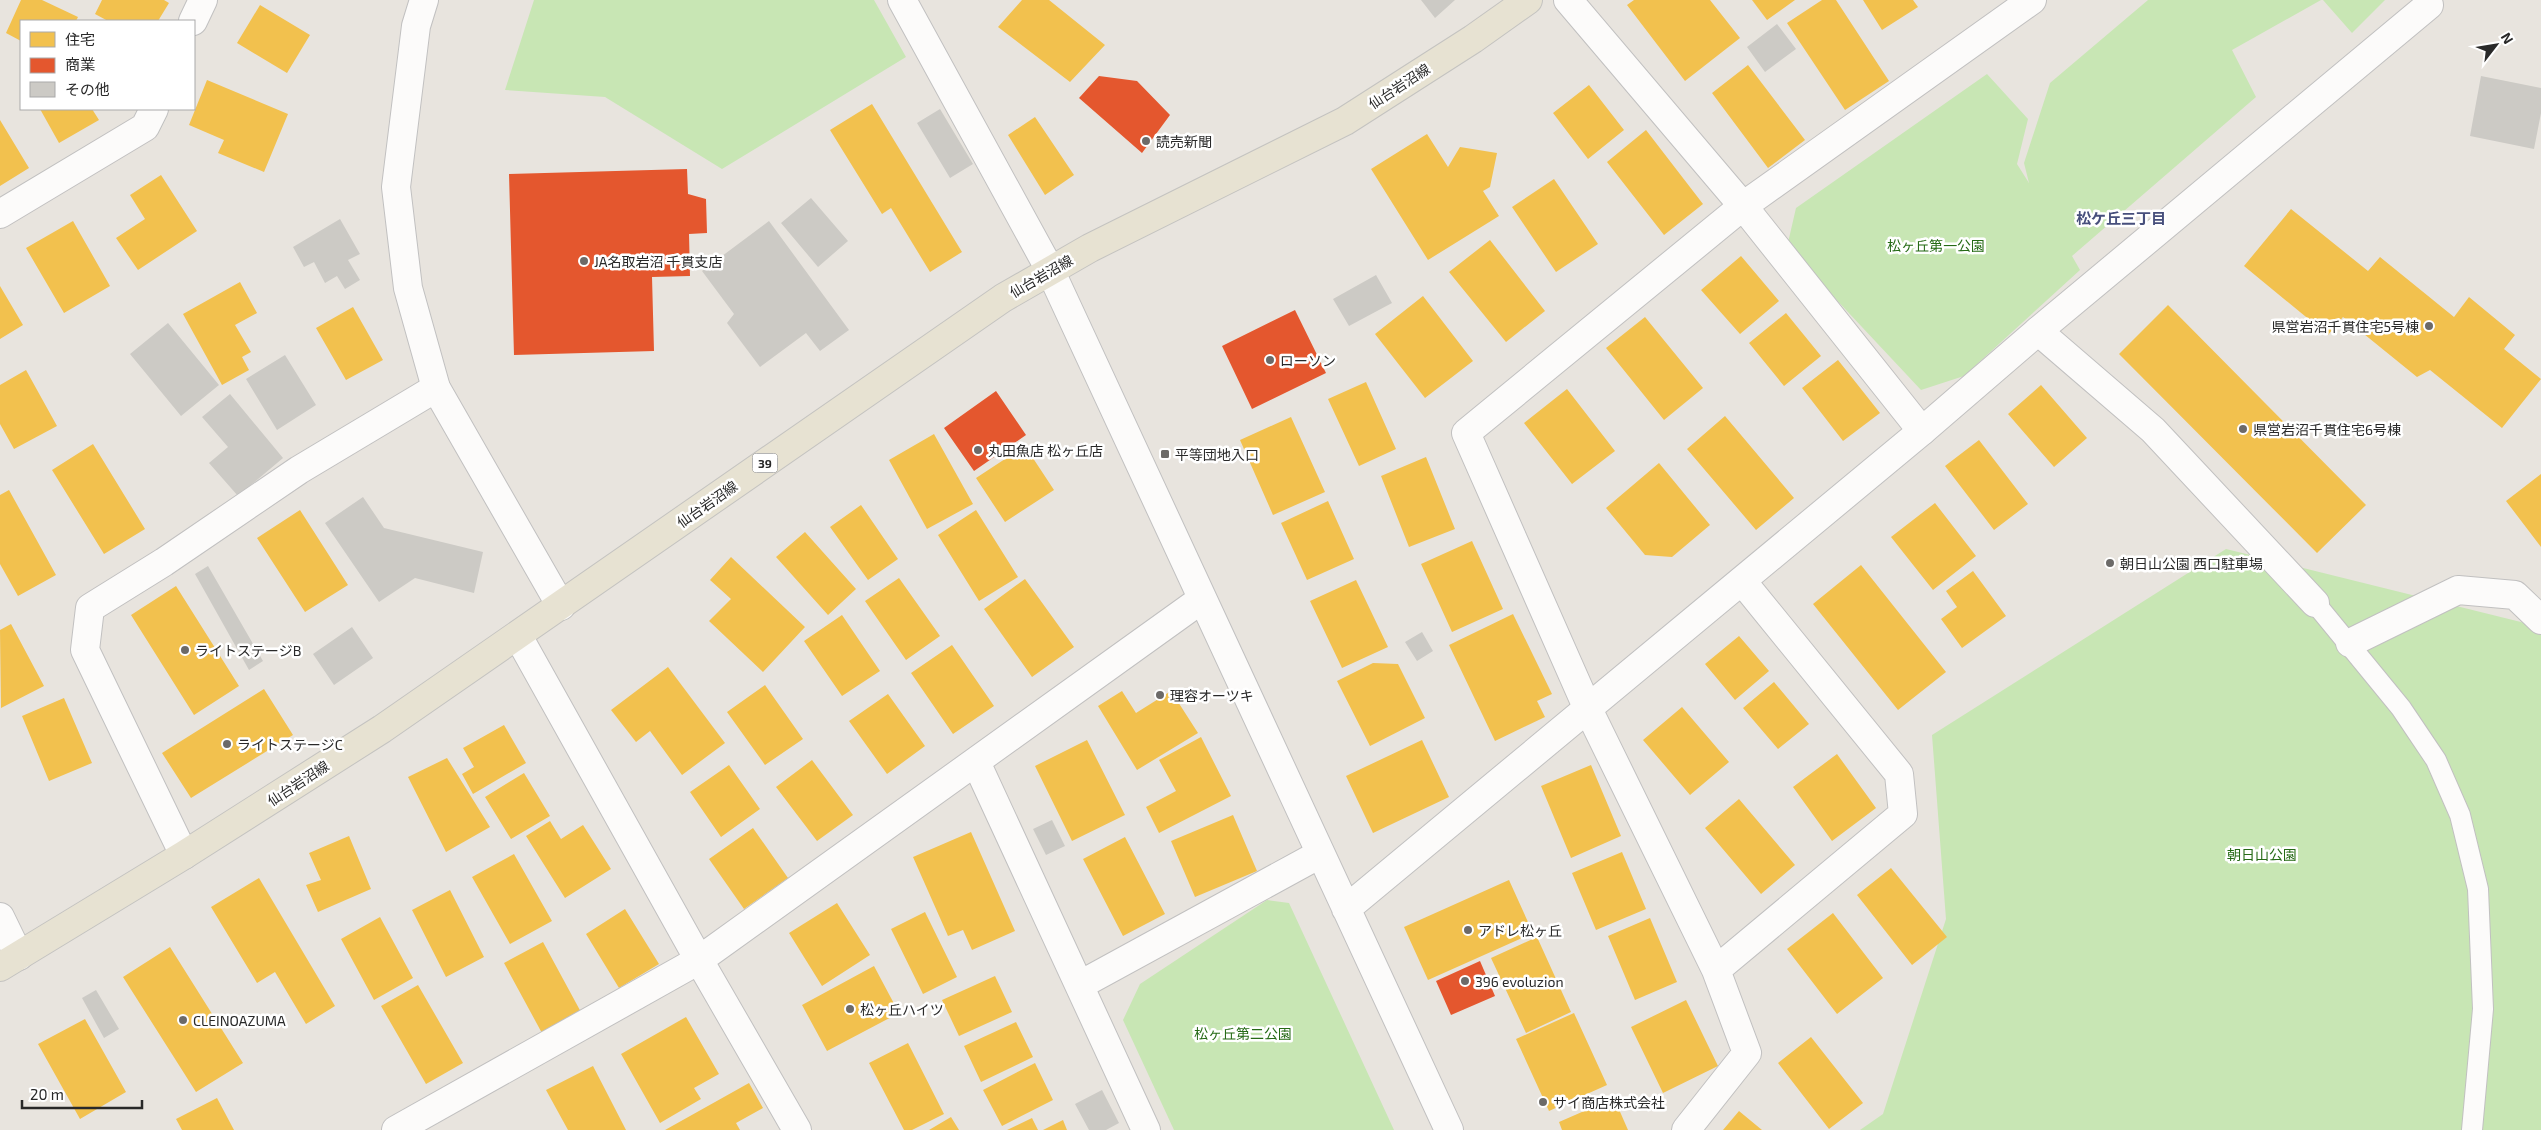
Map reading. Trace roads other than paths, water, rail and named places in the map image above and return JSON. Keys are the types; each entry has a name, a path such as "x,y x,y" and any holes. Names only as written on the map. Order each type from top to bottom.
{"main road":[{"name":"仙台岩沼線","path":"9,962 184,855 382,729 562,606 1003,298 1090,248 1345,121 1473,39 1528,0"}],"street":[{"path":"193,20 203,0"},
{"path":"424,0 416,26 396,187 408,288 436,388 562,606"},
{"path":"902,0 1050,270 1449,1130"},
{"path":"1568,0 1743,206 1922,431"},
{"path":"1686,1130 1748,1053 1716,970 1587,707 1466,434 1743,206 2032,0"},
{"path":"1346,909 1587,707 1922,431 2038,331 2433,3"},
{"path":"0,214 146,127 154,110"},
{"path":"2038,331 2153,430 2315,603"},
{"path":"184,855 85,650 90,608 164,562 299,470 436,388"},
{"path":"1716,970 1903,814 1899,774 1742,581"},
{"path":"2350,643 2458,590 2515,596 2541,620"},
{"path":"396,1130 699,960 1202,599"},
{"path":"518,636 699,960 797,1130"},
{"path":"976,762 1146,1130"},
{"path":"1080,986 1320,854"},
{"path":"0,917 9,962"}],"lane":[{"path":"2315,603 2350,643 2401,708 2436,760 2460,815 2478,889 2483,1009 2472,1130"}],"place":[{"name":"読売新聞","path":"1146,141"},
{"name":"JA名取岩沼 千貫支店","path":"584,261"},
{"name":"県営岩沼千貫住宅5号棟","path":"2429,326"},
{"name":"ローソン","path":"1270,360"},
{"name":"県営岩沼千貫住宅6号棟","path":"2243,429"},
{"name":"丸田魚店 松ヶ丘店","path":"978,450"},
{"name":"平等団地入口","path":"1165,454"},
{"name":"朝日山公園 西口駐車場","path":"2110,563"},
{"name":"ライトステージB","path":"185,650"},
{"name":"理容オーツキ","path":"1160,695"},
{"name":"ライトステージC","path":"227,744"},
{"name":"アドレ松ヶ丘","path":"1468,930"},
{"name":"396 evoluzion","path":"1465,981"},
{"name":"松ヶ丘ハイツ","path":"850,1009"},
{"name":"CLEINOAZUMA","path":"183,1020"},
{"name":"サイ商店株式会社","path":"1543,1102"}],"district":[{"name":"松ケ丘三丁目","path":"2121,218"}],"park label":[{"name":"松ヶ丘第一公園","path":"1936,245"},
{"name":"朝日山公園","path":"2262,854"},
{"name":"松ヶ丘第二公園","path":"1243,1033"}]}
